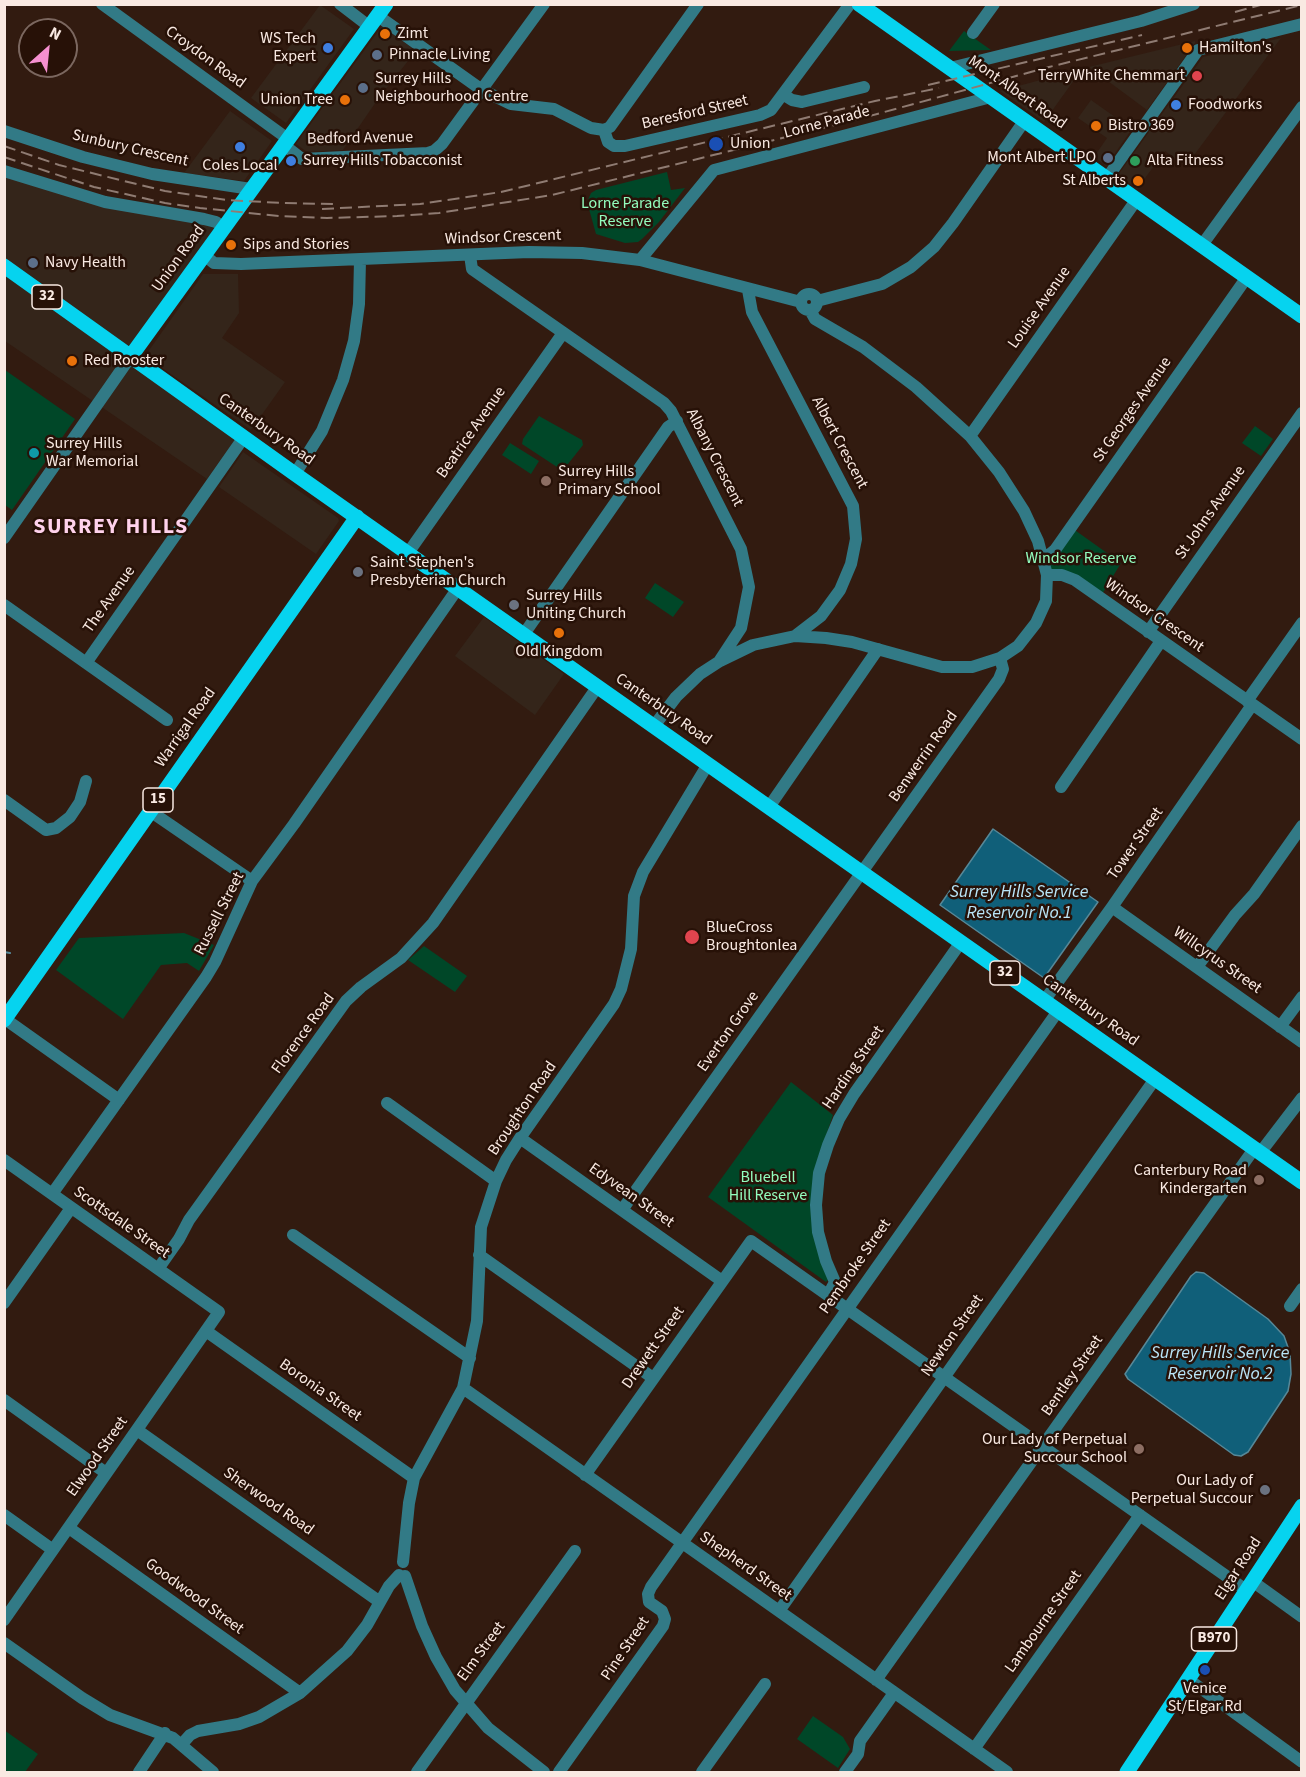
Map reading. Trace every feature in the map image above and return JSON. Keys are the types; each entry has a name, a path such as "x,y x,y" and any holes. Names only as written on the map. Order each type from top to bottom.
{"main road":[{"name":"Mont Albert Road","path":"859,4 1300,312"},
{"name":"Union Road","path":"131,356 378,16"},
{"name":"Canterbury Road","path":"4,267 1302,1182"},
{"name":"Warrigal Road","path":"5,1018 357,517"},
{"name":"Elgar Road","path":"1127,1773 1302,1506"}],"street":[{"name":"Croydon Road","path":"102,4 286,142"},
{"path":"340,4 378,16 482,90 511,104 554,109 591,128 604,130 610,127 698,4"},
{"name":"Bedford Avenue","path":"286,142 302,159 434,151 442,144 544,4"},
{"path":"850,4 784,95 802,102 864,87"},
{"path":"973,33 994,4"},
{"path":"950,68 1141,21 1194,4"},
{"path":"1107,178 1198,50 1302,24"},
{"name":"Lorne Parade","path":"640,260 714,170 988,94"},
{"name":"Beresford Street","path":"604,130 608,142 614,146 625,146 760,115 771,110 784,95"},
{"path":"1202,245 1302,107"},
{"path":"809,304 882,284 911,267 953,224 1025,120"},
{"name":"Sunbury Crescent","path":"4,131 83,157 152,174 251,189"},
{"path":"4,171 105,202 204,219 216,222 224,228"},
{"name":"Louise Avenue","path":"970,436 1137,199"},
{"name":"Windsor Crescent","path":"204,255 214,263 241,264 529,252 582,253 640,260 696,273 748,290 809,304 815,319 863,347 916,387 970,436 999,472 1024,511 1044,559 1047,575 1062,575 1075,580 1302,739"},
{"name":"Albany Crescent","path":"470,255 472,269 664,403 677,421 741,549 749,587 741,628 720,661"},
{"path":"295,474 322,431 343,380 354,341 359,304 360,260"},
{"name":"St Georges Avenue","path":"1044,559 1055,550 1247,277"},
{"name":"Albert Crescent","path":"748,290 752,312 853,506 856,539 851,564 840,590 821,616 795,636"},
{"name":"Beatrice Avenue","path":"408,553 563,333"},
{"name":"Union Road","path":"4,538 131,356"},
{"name":"St Johns Avenue","path":"1148,632 1302,413"},
{"path":"524,634 668,426 677,421"},
{"name":"The Avenue","path":"86,663 244,437"},
{"path":"654,726 676,697 700,674 720,661 753,645 795,636 852,642 942,667 972,667 1000,658 1018,646 1036,624 1046,601 1047,575"},
{"name":"Russell Street","path":"52,1194 215,962 252,882 458,588"},
{"path":"4,605 167,720"},
{"path":"821,616 826,638"},
{"name":"Tower Street","path":"1044,1001 1112,907 1302,622"},
{"path":"741,628 753,645"},
{"path":"1061,787 1161,641"},
{"path":"769,807 878,649"},
{"name":"Benwerrin Road","path":"862,873 999,679 1003,669 1000,658"},
{"name":"Florence Road","path":"158,1269 180,1239 189,1220 346,1001 401,958 434,923 598,686"},
{"name":"Broughton Road","path":"402,1576 410,1571 410,1567 403,1562 414,1478 463,1388 477,1322 481,1227 496,1181 520,1138 614,1004 621,989 631,949 634,896 642,872 708,764"},
{"path":"4,800 46,830 56,828 70,817 80,802 86,781"},
{"path":"150,811 252,882"},
{"path":"1197,967 1235,915 1254,894 1302,826"},
{"name":"Everton Grove","path":"622,1210 862,873"},
{"name":"Willcyrus Street","path":"1112,907 1302,1042"},
{"name":"Harding Street","path":"828,1295 835,1282 818,1232 816,1205 819,1173 828,1144 854,1094 961,942"},
{"path":"1280,1027 1302,997"},
{"name":"Pembroke Street","path":"682,1544 1058,1011"},
{"path":"5,1018 119,1100"},
{"name":"Newton Street","path":"779,1611 1155,1079"},
{"name":"Bentley Street","path":"876,1680 1257,1151 1302,1098"},
{"path":"387,1103 496,1181"},
{"name":"Edyvean Street","path":"520,1138 722,1281"},
{"name":"Scottsdale Street","path":"4,1160 219,1312"},
{"path":"4,1303 71,1208"},
{"path":"293,1235 470,1358"},
{"name":"Drewett Street","path":"585,1475 751,1241 828,1295"},
{"path":"479,1255 653,1378"},
{"path":"1290,1305 1302,1289"},
{"path":"828,1295 1140,1515 1302,1617"},
{"name":"Elwood Street","path":"4,1620 219,1312"},
{"name":"Boronia Street","path":"206,1331 414,1478"},
{"name":"Shepherd Street","path":"463,1388 1007,1773"},
{"path":"4,1400 106,1473"},
{"name":"Sherwood Road","path":"137,1430 380,1602"},
{"path":"4,1515 53,1550"},
{"name":"Lambourne Street","path":"974,1749 1140,1515"},
{"name":"Goodwood Street","path":"69,1527 300,1693"},
{"name":"Pine Street","path":"558,1773 663,1626 665,1619 662,1611 649,1602 648,1594 682,1544"},
{"name":"Elm Street","path":"417,1773 575,1551"},
{"path":"182,1744 198,1731 239,1724 259,1717 300,1693 347,1652 389,1586 402,1576 436,1657 455,1690 488,1728 544,1773"},
{"path":"4,1643 110,1715 165,1733 182,1744 213,1773"},
{"path":"1188,1679 1302,1762"},
{"path":"702,1773 765,1684"},
{"path":"845,1773 858,1754 860,1741 894,1693"},
{"path":"139,1773 165,1733"},
{"path":"551,1773 558,1773"}],"shaded area":[{"path":"320,5 354,29 286,123 251,98"},
{"path":"382,26 416,51 380,96 343,150 307,152 296,144"},
{"path":"1281,38 1186,166 1165,151 1137,189 1118,175 1203,57"},
{"path":"1195,41 1147,110 1089,67"},
{"path":"1082,69 1044,122 1000,91 1066,73"},
{"path":"1091,100 1132,129 1106,166 1094,157 1107,138 1078,118"},
{"name":"Coles Local","path":"230,111 272,141 244,181 184,173"},
{"path":"4,172 224,228 131,356 239,434 207,479 5,341"},
{"path":"203,274 238,274 239,313 222,338 285,382 251,430 145,356"},
{"path":"243,452 338,518 339,521 316,554 219,487"},
{"path":"484,617 564,674 535,715 455,656"}],"green space":[{"path":"964,31 991,50 949,51"},
{"name":"Lorne Parade Reserve","path":"667,172 671,190 685,188 659,222 642,239 638,242 625,243 596,234 587,202 591,193"},
{"path":"5,370 75,419 12,510 5,505"},
{"path":"539,416 582,440 583,445 568,464 557,467 522,444"},
{"path":"1255,426 1273,439 1261,456 1242,443"},
{"path":"510,443 539,461 531,474 502,455"},
{"name":"Windsor Reserve","path":"1072,528 1121,563 1101,596 1048,573 1046,559"},
{"path":"655,583 684,602 673,617 645,598"},
{"path":"184,933 214,945 199,971 187,963 161,965 123,1019 56,970 79,938"},
{"path":"424,946 467,976 455,992 408,960"},
{"name":"Bluebell Hill Reserve","path":"791,1082 833,1115 813,1174 828,1280 826,1282 708,1197"},
{"path":"813,1716 843,1737 850,1749 838,1768 797,1739"},
{"path":"4,1730 38,1754 25,1772 5,1772"}],"water":[{"name":"Surrey Hills Service Reservoir No.1","path":"993,829 1098,902 1044,978 940,905"},
{"name":"Surrey Hills Service Reservoir No.2","path":"1196,1272 1204,1273 1268,1319 1284,1336 1290,1353 1291,1374 1288,1391 1248,1452 1241,1456 1234,1455 1128,1379 1125,1374 1191,1276"}],"waterway":[{"path":"4,952 10,953"}],"railway":[{"path":"1235,12 1264,4"},
{"path":"4,157 94,187 165,203 200,208 327,218 439,213 552,195 855,120 1049,67 1302,5"},
{"path":"928,85 1142,35"},
{"path":"322,209 420,204 501,192 875,101 939,88"},
{"path":"4,146 59,165 165,191 226,200 333,204"}],"place":[{"name":"Zimt","path":"385,34"},
{"name":"WS Tech Expert","path":"328,48"},
{"name":"Hamilton's","path":"1187,48"},
{"name":"Pinnacle Living","path":"377,55"},
{"name":"TerryWhite Chemmart","path":"1197,76"},
{"name":"Surrey Hills Neighbourhood Centre","path":"363,88"},
{"name":"Union Tree","path":"345,100"},
{"name":"Foodworks","path":"1176,105"},
{"name":"Bistro 369","path":"1096,126"},
{"name":"Union","path":"716,144"},
{"name":"Coles Local","path":"240,147"},
{"name":"Mont Albert LPO","path":"1108,158"},
{"name":"Surrey Hills Tobacconist","path":"291,161"},
{"name":"Alta Fitness","path":"1135,161"},
{"name":"St Alberts","path":"1138,181"},
{"name":"Sips and Stories","path":"231,245"},
{"name":"Navy Health","path":"33,263"},
{"name":"Red Rooster","path":"72,361"},
{"name":"Surrey Hills War Memorial","path":"34,453"},
{"name":"Surrey Hills Primary School","path":"546,481"},
{"name":"Saint Stephen's Presbyterian Church","path":"358,572"},
{"name":"Surrey Hills Uniting Church","path":"514,605"},
{"name":"Old Kingdom","path":"559,633"},
{"name":"BlueCross Broughtonlea","path":"692,937"},
{"name":"Canterbury Road Kindergarten","path":"1259,1180"},
{"name":"Our Lady of Perpetual Succour School","path":"1139,1449"},
{"name":"Our Lady of Perpetual Succour","path":"1265,1490"},
{"name":"Venice St/Elgar Rd","path":"1205,1670"}],"district":[{"name":"SURREY HILLS","path":"111,528"}]}
